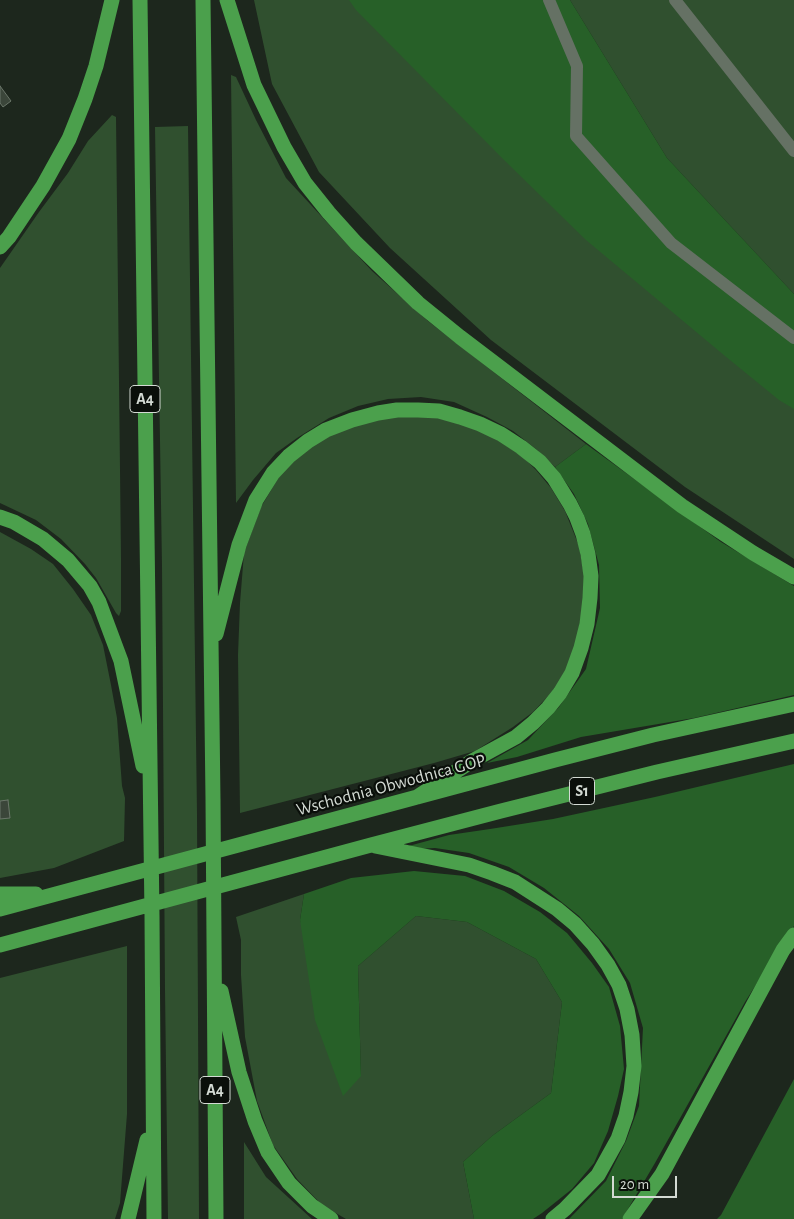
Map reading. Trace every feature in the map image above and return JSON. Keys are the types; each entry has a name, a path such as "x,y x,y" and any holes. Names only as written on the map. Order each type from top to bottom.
{"highway":[{"path":"0,247 9,237 40,191 68,139 85,99 96,66 112,0"},
{"name":"A4","path":"140,0 154,1219"},
{"name":"A4","path":"203,0 215,962 216,1219"},
{"path":"227,0 254,85 284,147 305,183 356,243 418,303 460,337 682,506 753,553 794,577"},
{"path":"211,655 239,545 256,500 273,473 289,456 308,441 326,430 352,420 397,410 418,410 439,412 480,424 501,434 521,447 540,462 554,478 570,504 583,534 591,576 587,624 581,648 572,673 560,693 533,723 516,736 472,761 417,797"},
{"path":"0,517 14,522 43,540 68,560 90,586 99,602 121,661 150,797"},
{"name":"Wschodnia Obwodnica GOP","path":"0,909 555,760 794,704"},
{"name":"S1","path":"0,945 371,845 657,772 794,741"},
{"path":"371,845 470,866 515,882 557,909 575,924 593,944 620,985 632,1035 634,1066 626,1116 618,1139 598,1175 566,1208 552,1219"},
{"path":"0,894 58,894"},
{"path":"630,1219 662,1174 783,950 794,935"},
{"path":"215,962 239,1072 254,1121 268,1152 289,1183 312,1206 331,1219"},
{"path":"128,1219 153,1117"}],"lane":[{"path":"550,0 577,66 576,136 672,243 794,338"},
{"path":"681,2 794,151"}],"green space":[{"path":"254,0 363,0 794,403 794,559 685,487 491,340 390,248 319,172 272,84"},
{"path":"349,0 570,0 667,158 794,294 794,409 779,400 586,240 502,158 356,10"},
{"path":"570,0 794,0 794,294 667,158"},
{"path":"231,75 236,77 286,178 372,271 428,321 586,444 555,467 513,431 454,402 421,397 388,399 358,406 329,418 297,438 276,453 236,503"},
{"path":"112,115 116,117 121,558 121,611 119,616 96,578 61,539 36,520 0,503 0,268 68,173 88,141"},
{"path":"188,126 197,814 199,1219 168,1219 162,566 155,127"},
{"path":"422,413 478,428 522,456 551,488 565,511 579,546 584,574 583,608 567,672 533,712 475,751 240,813 238,655 240,603 244,553 261,507 279,477 298,453 359,420"},
{"path":"586,444 721,542 794,586 794,695 694,718 581,737 517,757 487,763 528,740 559,707 586,669 600,608 599,565 588,524 574,494 555,467"},
{"path":"0,532 53,564 91,615 103,645 111,685 117,718 122,786 125,798 124,841 54,868 0,878"},
{"path":"794,764 794,926 745,1002 622,1219 569,1219 606,1181 626,1141 639,1106 643,1028 630,983 609,949 579,916 544,888 509,867 469,853 435,848 394,850 449,835 553,819"},
{"path":"414,871 465,876 504,891 540,912 567,933 609,987 620,1026 624,1069 608,1131 594,1163 572,1189 533,1219 474,1219 463,1162 492,1136 551,1093 562,1002 536,959 467,922 416,916 358,966 361,1076 343,1096 315,1020 300,920 304,894 351,878"},
{"path":"304,894 300,920 361,1076 358,966 416,916 467,922 536,959 562,1002 551,1093 492,1136 463,1162 474,1219 346,1219 322,1205 297,1179 273,1145 257,1101 245,1037 241,940 236,917"},
{"path":"127,946 127,1114 120,1203 115,1219 0,1219 0,978"},
{"path":"794,1079 794,1219 717,1219 721,1215"},
{"path":"244,1142 266,1177 312,1219 244,1219"}],"building":[{"path":"0,86 11,101 3,107 0,103"},
{"path":"8,800 10,818 0,819 0,801"}]}
